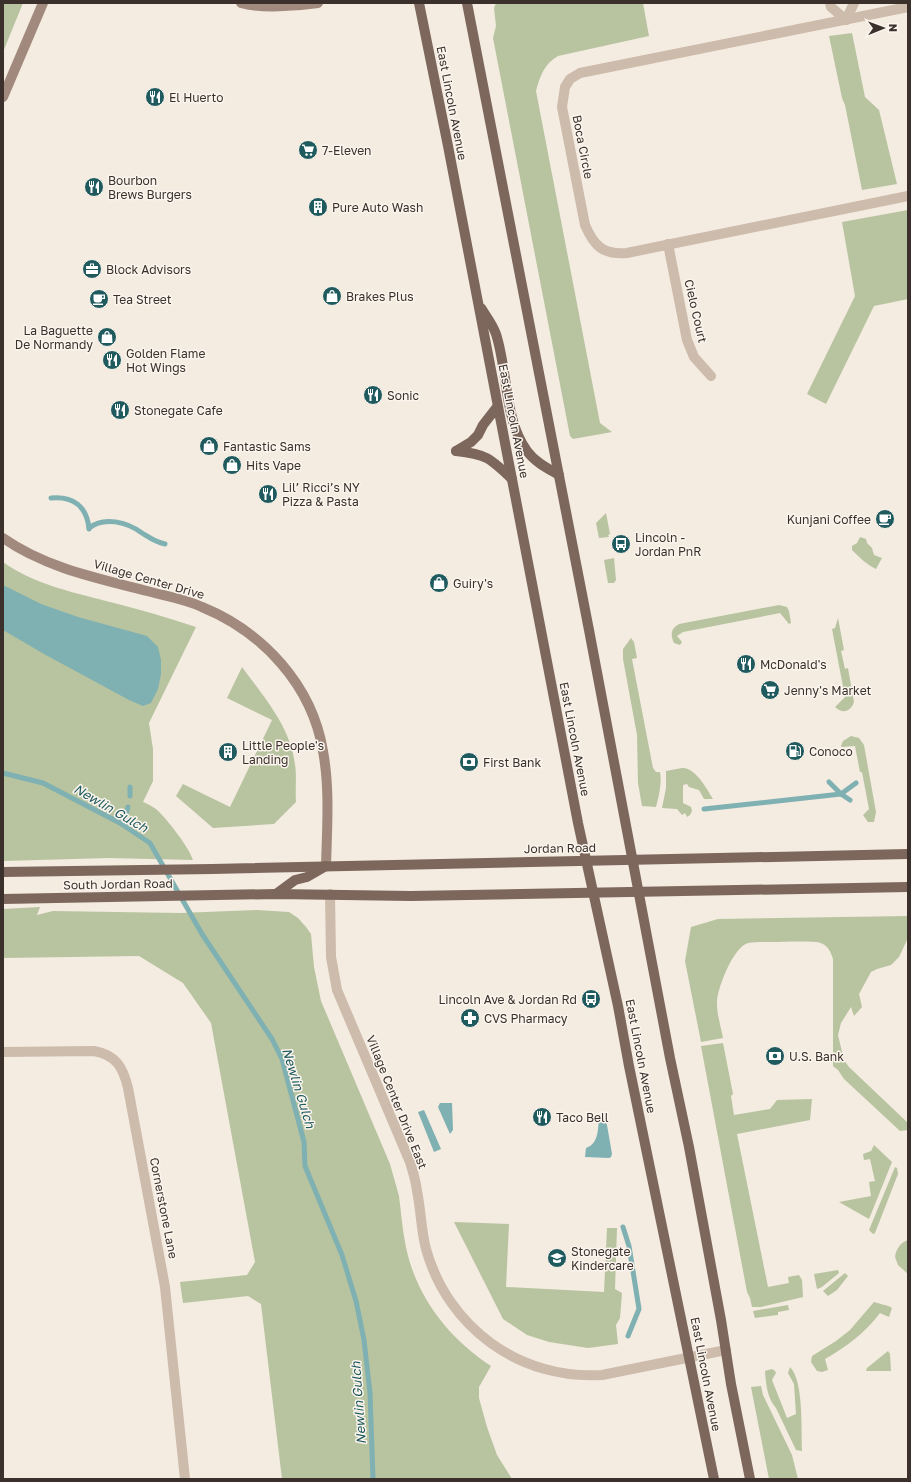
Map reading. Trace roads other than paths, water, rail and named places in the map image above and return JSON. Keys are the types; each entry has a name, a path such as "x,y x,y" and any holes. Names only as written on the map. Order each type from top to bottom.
{"main road":[{"name":"East Lincoln Avenue","path":"467,3 559,475 668,1050 689,1147 750,1479"},
{"name":"East Lincoln Avenue","path":"419,5 448,146 497,407 586,861 618,1006 714,1479"},
{"path":"477,301 496,332 517,433 527,452 537,462 559,475"},
{"path":"497,407 483,425 478,435 456,451 482,455 495,463 512,479"},
{"name":"Jordan Road","path":"212,869 908,854"},
{"path":"276,894 295,880 307,877 326,866"},
{"name":"South Jordan Road","path":"3,872 212,869"},
{"path":"276,894 389,896 908,887"},
{"name":"South Jordan Road","path":"3,899 276,894"}],"street":[{"path":"3,97 43,3"},
{"path":"241,3 247,5 279,6 318,3"},
{"path":"830,3 831,7 846,20 854,3"},
{"name":"Boca Circle","path":"908,7 580,73 570,79 565,87 562,107 585,225 592,239 603,250 613,253 668,244 908,196"},
{"name":"Cielo Court","path":"668,244 687,340 694,357 712,376"},
{"name":"Village Center Drive","path":"3,538 29,554 58,566 200,606 222,616 271,652 298,687 310,710 319,733 324,756 328,800 326,866"},
{"name":"Village Center Drive East","path":"330,894 332,957 337,990 410,1162 417,1191 426,1248 441,1287 455,1309 475,1331 504,1352 547,1371 584,1376 602,1375 726,1350"},
{"name":"Cornerstone Lane","path":"3,1052 103,1052 111,1056 122,1068 127,1083 168,1305 185,1479"}],"water":[{"path":"3,585 41,604 78,617 147,636 158,647 161,660 161,674 158,689 151,703 143,706 129,700 3,630"},
{"path":"440,1103 452,1103 453,1130 450,1134 438,1107"},
{"path":"424,1110 441,1149 434,1152 418,1112"},
{"path":"599,1117 604,1118 607,1125 612,1154 611,1157 585,1157 586,1148 596,1139"}],"waterway":[{"path":"51,498 66,499 78,504 85,514 89,529"},
{"path":"89,528 95,524 108,521 123,523 153,540 165,544"},
{"name":"Newlin Gulch","path":"3,773 43,783 120,823 150,843 202,934 272,1039 282,1059 304,1142 305,1166 342,1255 356,1301 364,1340 370,1393 373,1479"},
{"path":"829,782 841,794"},
{"path":"850,800 841,794 856,783"},
{"path":"130,787 130,796"},
{"path":"704,809 841,794"},
{"path":"123,825 128,807"},
{"path":"623,1227 629,1246 639,1309 628,1336"}],"place":[{"name":"El Huerto","path":"155,97"},
{"name":"7-Eleven","path":"308,150"},
{"name":"Bourbon Brews Burgers","path":"94,187"},
{"name":"Pure Auto Wash","path":"318,207"},
{"name":"Block Advisors","path":"92,269"},
{"name":"Brakes Plus","path":"332,296"},
{"name":"Tea Street","path":"99,299"},
{"name":"La Baguette De Normandy","path":"107,337"},
{"name":"Golden Flame Hot Wings","path":"112,360"},
{"name":"Sonic","path":"373,395"},
{"name":"Stonegate Cafe","path":"120,410"},
{"name":"Fantastic Sams","path":"209,446"},
{"name":"Hits Vape","path":"232,465"},
{"name":"Lil’ Ricci’s NY Pizza & Pasta","path":"268,494"},
{"name":"Kunjani Coffee","path":"885,519"},
{"name":"Lincoln - Jordan PnR","path":"621,544"},
{"name":"Guiry's","path":"439,583"},
{"name":"McDonald's","path":"746,664"},
{"name":"Jenny's Market","path":"770,690"},
{"name":"Conoco","path":"795,751"},
{"name":"Little People's Landing","path":"228,752"},
{"name":"First Bank","path":"469,762"},
{"name":"Lincoln Ave & Jordan Rd","path":"591,999"},
{"name":"CVS Pharmacy","path":"470,1018"},
{"name":"U.S. Bank","path":"775,1056"},
{"name":"Taco Bell","path":"542,1117"},
{"name":"Stonegate Kindercare","path":"557,1258"}]}
